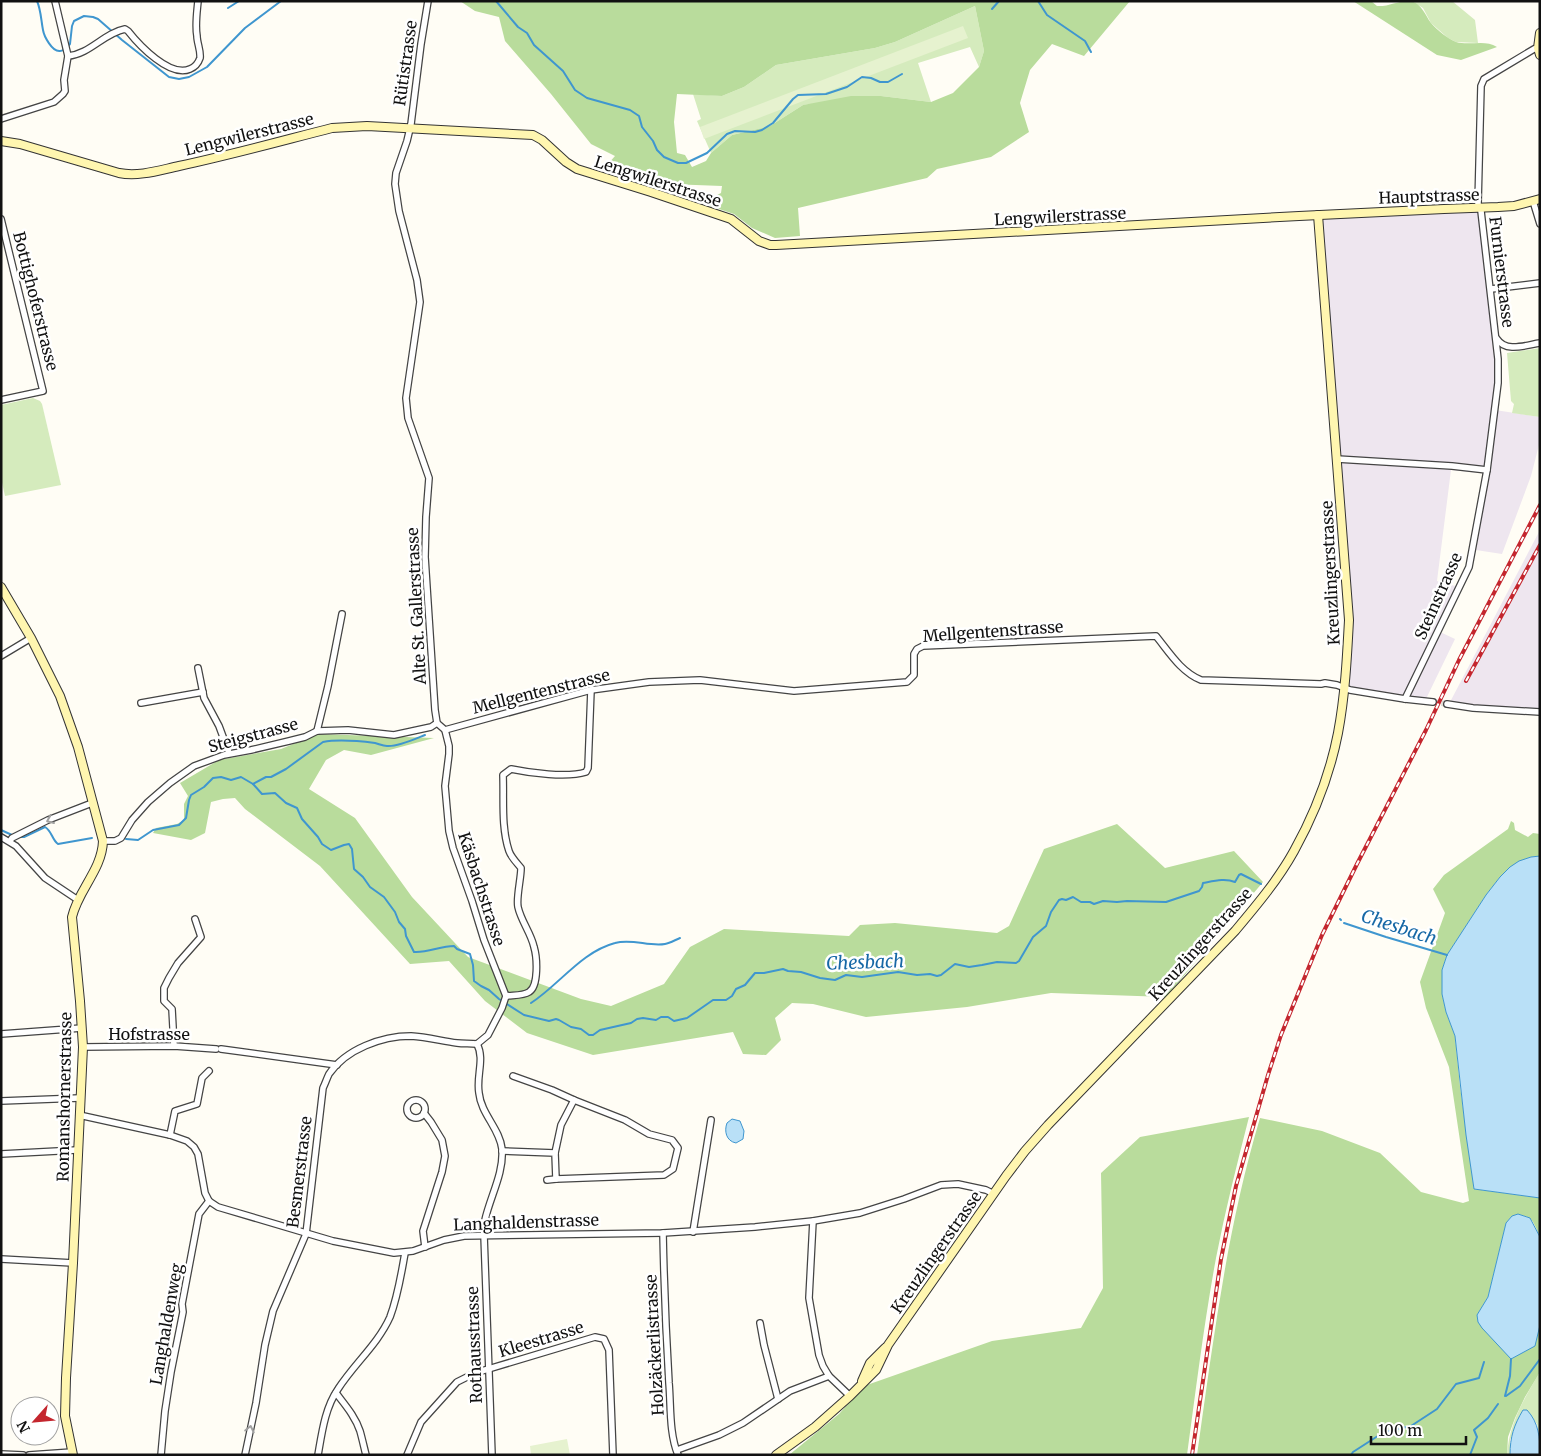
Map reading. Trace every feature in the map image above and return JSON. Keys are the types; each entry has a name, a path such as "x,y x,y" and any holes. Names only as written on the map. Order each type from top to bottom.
{"street":[{"path":"1,119 58,99 65,91 64,80 68,54 54,1"},
{"path":"68,54 81,53 110,35 122,30 128,31 141,46 167,66 176,70 184,71 191,69 198,63 200,56 196,35 198,1"},
{"name":"Rütistrasse","path":"409,128 428,1"},
{"path":"1539,52 1540,33"},
{"name":"Furnierstrasse","path":"1497,339 1480,207 1478,204 1481,86 1484,80 1534,48 1539,52"},
{"name":"Lengwilerstrasse","path":"1,141 20,144 119,173 132,174 146,173 210,159 332,128 367,126 534,135 577,169 730,219 753,237 770,245 1318,215"},
{"name":"Alte St. Gallerstrasse","path":"409,128 407,141 396,173 395,184 399,211 417,280 420,302 406,398 408,418 429,478 425,557 435,710 438,723"},
{"path":"1537,200 1540,224"},
{"name":"Hauptstrasse","path":"1318,215 1506,207 1537,200"},
{"name":"Kreuzlingerstrasse","path":"776,1455 815,1427 876,1370 888,1346 1025,1151 1235,931 1267,891 1293,852 1315,807 1337,740 1344,688 1349,620 1318,215"},
{"name":"Bottighoferstrasse","path":"1,218 43,391 1,400"},
{"path":"1491,289 1540,283"},
{"path":"1497,339 1500,344 1506,347 1540,343"},
{"name":"Steinstrasse","path":"1405,699 1469,567 1487,470 1498,383 1497,339"},
{"path":"1337,459 1487,470"},
{"name":"Romanshornerstrasse","path":"1,587 32,638 60,696 78,747 103,842 98,865 78,900 72,922 83,1047 73,1263 68,1326 66,1416 72,1453"},
{"path":"317,731 342,614"},
{"name":"Mellgentenstrasse","path":"445,730 591,690 650,682 700,680 794,691 907,682 914,675 914,654 916,649 923,646 1156,636 1182,668 1201,680 1325,683 1344,688"},
{"path":"1,656 32,638"},
{"path":"198,668 206,702 229,753"},
{"path":"1344,688 1432,702"},
{"path":"555,1153 502,1151 498,1136 480,1100 478,1083 481,1052 477,1044 488,1035 505,1001 529,992 535,984 536,976 535,948 523,922 518,905 521,868 510,853 506,836 503,775 510,769 555,774 586,772 588,768 591,690"},
{"path":"141,703 203,692"},
{"path":"1447,704 1473,708 1540,712"},
{"path":"438,723 445,730"},
{"name":"Steigstrasse","path":"103,842 115,841 121,838 132,820 148,802 194,766 229,753 251,750 305,737 317,731 348,730 394,735 431,727 438,723"},
{"name":"Käsbachstrasse","path":"445,730 449,754 444,786 451,840 505,1001"},
{"path":"10,841 12,838 48,820 92,803"},
{"path":"1,837 10,841 22,852 34,868 45,878 78,900"},
{"path":"174,1046 172,1009 164,1001 164,988 178,963 200,937 195,919"},
{"path":"1,1034 82,1028"},
{"name":"Besmerstrasse","path":"245,1455 273,1311 306,1234 323,1088 328,1075 354,1051 392,1038 420,1037 455,1043 477,1044"},
{"name":"Hofstrasse","path":"83,1047 174,1046 219,1049 337,1065"},
{"path":"170,1135 175,1111 197,1104 202,1078 209,1071"},
{"path":"513,1076 625,1120 649,1134 672,1140 678,1148 673,1169 664,1175 547,1180"},
{"path":"1,1101 80,1098"},
{"path":"556,1179 555,1153 561,1126 574,1100"},
{"path":"424,1113 442,1140 445,1156 442,1172 423,1231 425,1247"},
{"path":"79,1115 170,1135 188,1141 198,1154 205,1193 209,1201"},
{"path":"693,1232 711,1120"},
{"path":"1,1154 78,1150"},
{"name":"Rothausstrasse","path":"492,1455 484,1235 485,1221 502,1163 502,1151"},
{"name":"Langhaldenstrasse","path":"209,1201 218,1207 306,1234 379,1252 405,1253 454,1237 693,1232 813,1221 860,1213 904,1200 941,1185 958,1184 986,1190 994,1194"},
{"name":"Langhaldenweg","path":"161,1455 171,1372 199,1214 209,1201"},
{"path":"813,1221 809,1298 819,1356 829,1376 850,1396"},
{"name":"Holzäckerlistrasse","path":"663,1233 664,1299 671,1409 677,1453"},
{"path":"318,1455 327,1412 336,1393 367,1352 389,1317 400,1286 405,1253"},
{"path":"1,1259 73,1263"},
{"path":"760,1322 778,1399"},
{"name":"Kleestrasse","path":"488,1369 588,1338 599,1337 604,1339 609,1350 614,1455"},
{"path":"408,1455 421,1422 449,1390 475,1373 488,1369"},
{"path":"677,1453 719,1435 801,1386 829,1376"},
{"path":"336,1393 349,1408 355,1419 366,1455"},
{"path":"29,1455 72,1453"},
{"path":"1,1454 23,1455"}],"shaded area":[{"path":"1480,207 1497,339 1495,410 1540,417 1540,441 1531,476 1502,554 1476,550 1489,474 1451,470 1437,581 1459,587 1438,631 1455,639 1425,701 1344,688 1349,620 1318,215"},
{"path":"1540,530 1540,712 1449,704"}],"green space":[{"path":"460,1 1130,1 1084,56 1052,44 1030,70 1020,103 1029,132 991,157 937,169 927,178 798,208 800,236 775,238 752,228 734,214 671,193 673,189 701,198 709,197 721,193 722,186 669,184 653,187 617,177 610,173 608,164 615,156 591,144 505,41 499,17 475,11","holes":["975,6 984,51 979,67 953,93 931,102 881,96 851,96 803,105 770,126 732,135 711,153 706,161 692,167 685,155 677,153 674,122 677,94 722,96 744,87 776,65 875,48 895,42"]},
{"path":"1353,1 1371,1 1377,6 1415,2 1421,7 1431,23 1453,41 1461,43 1488,43 1497,47 1461,60 1437,55"},
{"path":"1412,1 1452,1 1475,20 1478,43 1456,42 1448,38 1431,23 1423,8"},
{"path":"975,6 984,51 979,67 970,47 918,63 931,102 881,96 803,105 770,126 732,135 711,153 697,121 701,119 693,94 722,96 744,87 776,65 875,48 895,42"},
{"path":"963,26 968,38 704,139 700,127"},
{"path":"1540,348 1540,417 1512,413 1514,404 1511,401 1507,353"},
{"path":"33,398 42,404 61,485 5,496 1,478 1,405"},
{"path":"318,734 434,738 371,755 344,750 326,760 309,789 355,818 412,897 468,957 581,999 611,1006 664,984 690,947 724,929 849,936 860,925 895,923 997,933 1009,926 1044,849 1117,824 1165,868 1234,851 1263,882 1166,997 1051,993 967,1007 866,1017 813,1004 792,1003 775,1018 781,1040 766,1055 743,1054 733,1032 593,1055 527,1033 485,1001 449,961 410,964 320,866 245,809 235,798 211,802 205,833 191,840 153,833 156,828 177,824 184,820 184,804 188,796 180,783 219,760 281,749"},
{"path":"1511,821 1514,823 1515,830 1528,837 1533,833 1540,834 1540,856 1531,857 1510,867 1500,877 1447,955 1442,970 1442,994 1446,1012 1455,1036 1474,1189 1540,1198 1540,1237 1533,1222 1528,1217 1512,1216 1506,1223 1488,1297 1477,1315 1539,1327 1540,1325 1540,1372 1515,1418 1508,1437 1507,1455 1197,1455 1222,1285 1238,1201 1260,1118 1322,1131 1380,1153 1421,1192 1463,1203 1469,1201 1449,1067 1426,1008 1420,982 1445,913 1433,889 1444,875 1508,829"},
{"path":"1249,1117 1216,1258 1187,1455 789,1455 839,1414 864,1386 992,1341 1081,1328 1103,1288 1101,1173 1140,1137"},
{"path":"1540,1372 1540,1437 1537,1424 1527,1410 1523,1410 1510,1440 1510,1455 1507,1455 1508,1443 1514,1422"},
{"path":"567,1439 570,1455 531,1455 530,1446"}],"water":[{"path":"1540,856 1540,1198 1474,1189 1455,1036 1446,1012 1442,994 1442,970 1447,955 1500,877 1519,861"},
{"path":"732,1119 740,1121 744,1131 743,1139 736,1143 728,1138 726,1132 727,1123"},
{"path":"1518,1214 1530,1218 1540,1237 1540,1325 1535,1346 1511,1359 1482,1328 1478,1322 1477,1315 1488,1297 1506,1223 1512,1216"},
{"path":"1523,1410 1527,1410 1536,1425 1540,1455 1510,1455 1513,1431"}],"waterway":[{"path":"37,1 45,36 51,46 57,51 63,50 70,44 74,21 84,16 93,17 98,19 169,77 179,79 189,77 207,67 245,28 281,1"},
{"path":"228,8 239,1"},
{"path":"496,1 518,27 527,33 534,45 563,71 575,90 587,98 630,110 639,116 642,127 653,141 657,150 664,157 678,163 686,163 707,153 727,134 735,131 755,132 762,130 773,123 798,95 826,94 847,87 862,77 880,82 888,82 902,74"},
{"path":"992,9 999,1"},
{"path":"1038,1 1047,15 1085,41 1091,52"},
{"path":"253,784 286,769 323,742 356,741 391,746 425,735"},
{"name":"Chesbach","path":"126,839 138,840 153,830 179,825 186,818 191,795 204,787 213,778 221,777 231,780 241,777 253,784 262,794 275,793 286,803 297,808 302,819 322,844 331,850 349,844 352,849 354,869 370,887 384,897 395,912 399,922 405,929 406,936 414,952 454,946 470,954 474,981 499,999 524,1015 549,1021 556,1019 571,1027 581,1029 589,1035 593,1035 600,1030 631,1023 637,1019 656,1020 661,1017 668,1017 674,1021 687,1018 713,1000 726,1000 732,996 736,989 745,985 755,973 783,969 835,980 846,975 862,977 898,972 937,976 955,964 969,967 997,962 1016,963 1033,937 1046,926 1051,912 1059,900 1062,899 1066,900 1073,897 1081,902 1094,904 1103,901 1166,902 1199,891 1203,883 1223,880 1235,882 1241,874 1261,884"},
{"path":"17,837 24,837 45,827 58,844 92,838"},
{"path":"1,830 12,835"},
{"name":"Chesbach","path":"1344,923 1447,955"},
{"path":"531,1003 581,961 603,947 621,942 659,945 680,938"},
{"path":"1505,1396 1510,1376 1511,1359"},
{"path":"1506,1396 1520,1386 1540,1359"},
{"path":"1351,1455 1384,1432 1411,1426 1437,1409 1456,1384 1479,1378 1484,1362"},
{"path":"1470,1455 1477,1437 1474,1430 1488,1418 1498,1404"}],"tunnel":[{"path":"1433,702 1447,704"}],"railway":[{"path":"1192,1455 1221,1259 1236,1186 1281,1035 1322,935 1426,730 1459,660 1540,505"},
{"path":"1466,681 1540,545"}]}
